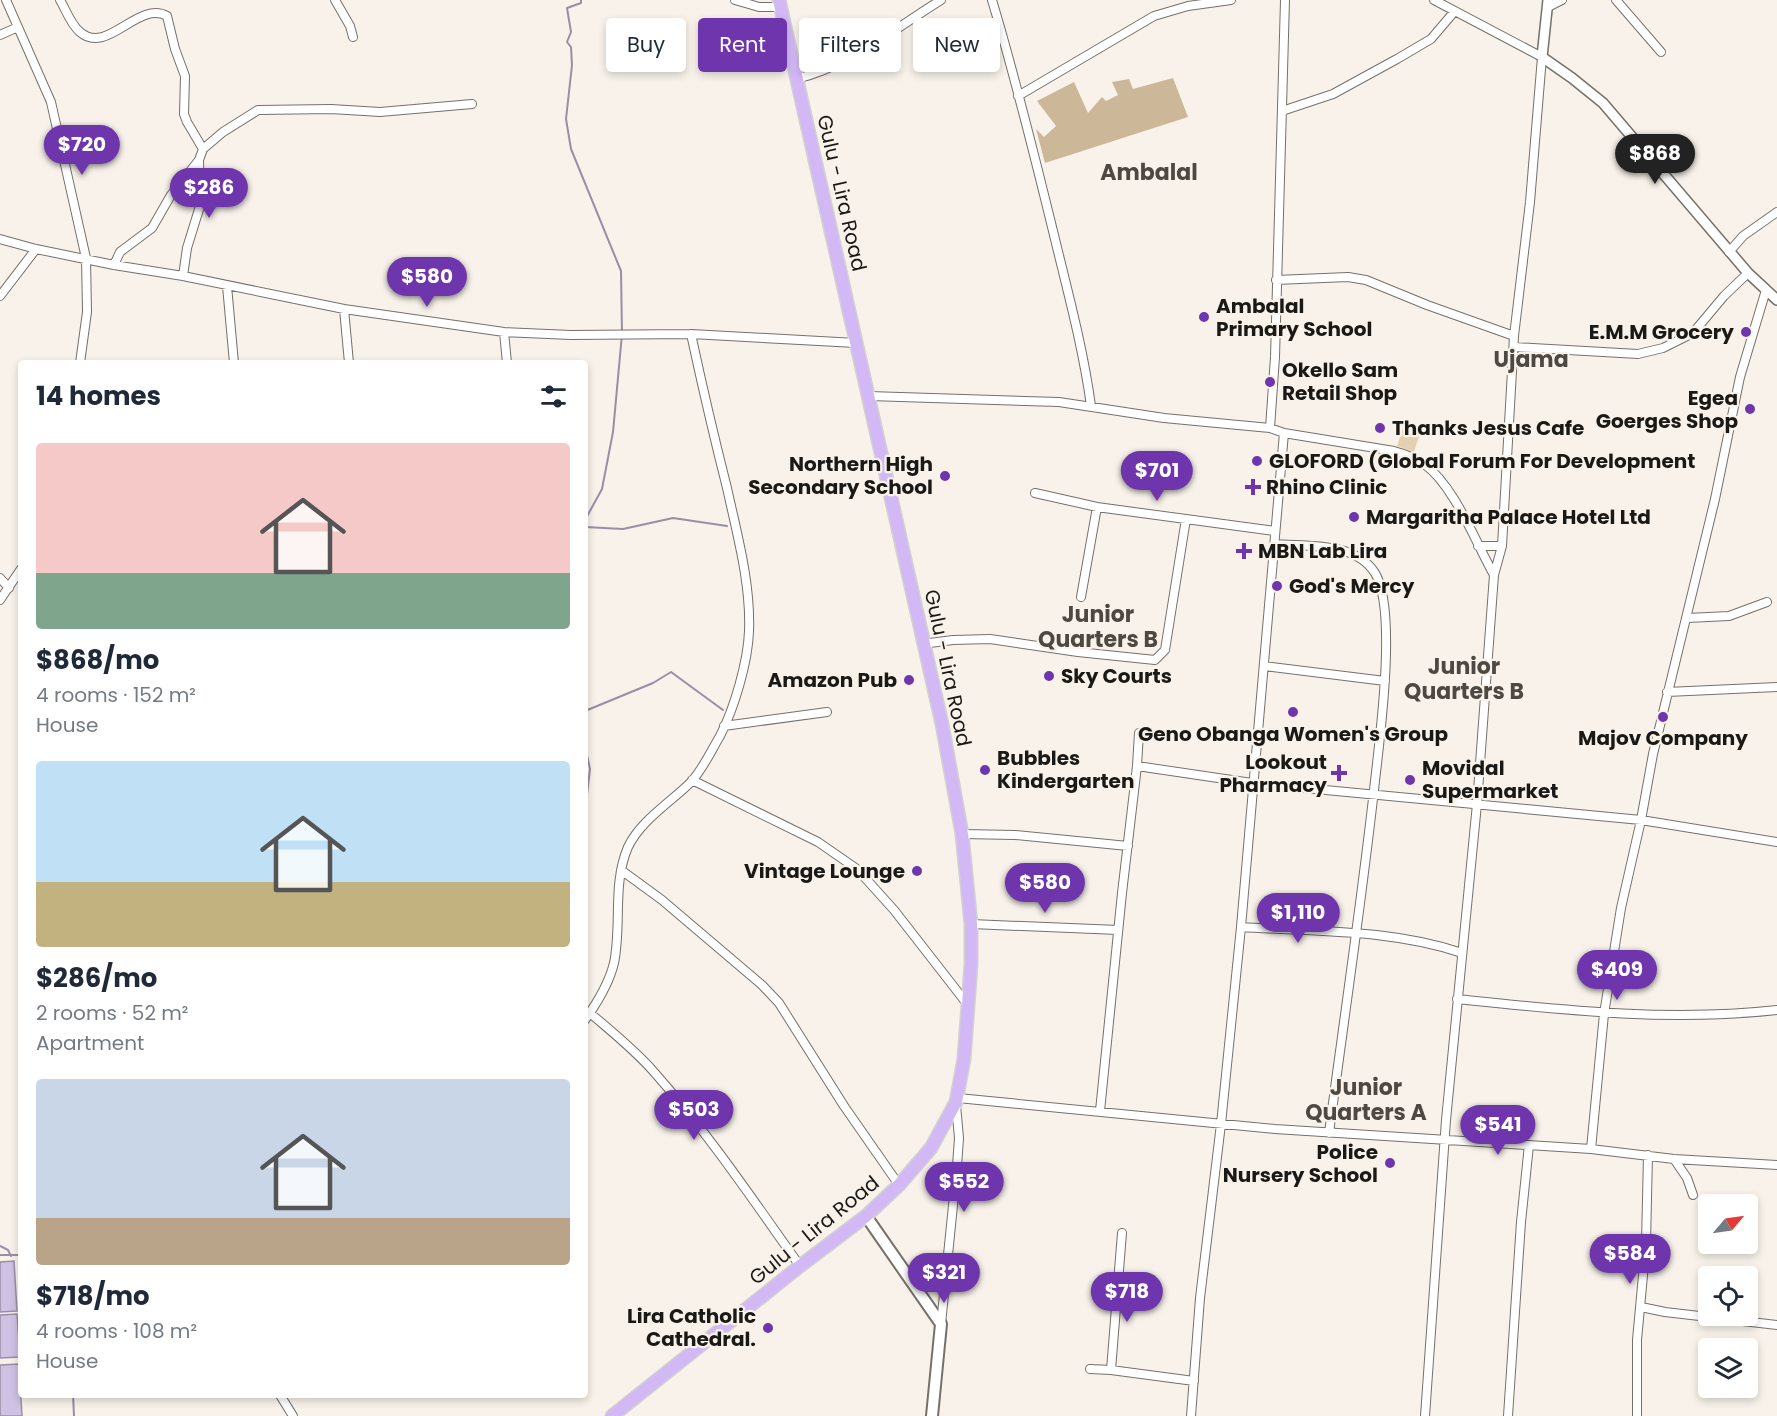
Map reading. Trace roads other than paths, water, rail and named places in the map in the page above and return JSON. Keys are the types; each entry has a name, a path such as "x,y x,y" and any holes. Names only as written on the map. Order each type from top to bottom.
{"main road":[{"name":"Gulu - Lira Road","path":"612,1416 866,1216 899,1185 931,1148 957,1100 964,1059 971,965 971,924 962,834 942,724 922,644 869,396 779,3"},
{"path":"866,1216 941,1324 932,1416"}],"street":[{"path":"6,0 51,102 86,258 87,312 80,360"},
{"path":"60,0 76,29 93,39 113,32 151,11 167,16 175,49 186,76 184,114 203,149"},
{"path":"335,0 350,26 353,37"},
{"path":"735,0 759,7 779,3"},
{"path":"796,79 814,75 841,64 941,0"},
{"path":"992,0 1061,264 1088,380 1091,406"},
{"path":"1018,96 1154,16 1188,6 1231,0"},
{"path":"1270,428 1275,357 1285,0"},
{"path":"1434,0 1542,57 1603,103 1729,252 1777,300"},
{"path":"1425,1416 1445,1141 1477,804 1494,575 1502,546 1514,336 1530,202 1548,4 1562,0"},
{"path":"1616,0 1661,52"},
{"path":"1282,111 1333,94 1405,55 1431,39 1454,12"},
{"path":"0,35 18,27"},
{"path":"114,265 120,252 152,228 171,195 199,160 203,149 223,132 258,110 331,109 380,112 472,104"},
{"path":"183,276 187,248 200,206 199,160"},
{"path":"1729,252 1743,237 1777,213"},
{"path":"0,238 36,249 344,309 504,332 571,335 690,334 856,343"},
{"path":"0,296 36,249"},
{"path":"1514,347 1638,354 1663,348 1693,333 1724,296 1748,273"},
{"path":"1276,280 1348,277 1366,280 1514,336"},
{"path":"227,286 234,360"},
{"path":"1591,1149 1604,1014 1621,908 1653,754 1715,499 1740,377 1766,290"},
{"path":"344,309 349,360"},
{"path":"504,332 507,360"},
{"path":"588,1014 607,983 614,963 621,870 629,847 636,835 692,780 724,726 744,664 749,633 742,559 734,518 690,334"},
{"path":"869,396 1020,400 1091,406 1164,418 1270,428 1284,433 1388,450 1411,456 1425,464 1450,493 1494,575"},
{"path":"1191,1416 1200,1298 1241,927 1284,433"},
{"path":"1035,493 1097,507 1275,531"},
{"path":"1081,597 1097,507"},
{"path":"922,644 990,639 1155,660 1165,650 1186,519"},
{"path":"1274,544 1350,552 1365,561 1376,574 1385,610 1384,681 1373,794 1357,934 1329,1133"},
{"path":"1478,546 1502,546"},
{"path":"0,600 18,574"},
{"path":"0,578 9,588"},
{"path":"1687,618 1728,616 1767,602"},
{"path":"1264,666 1384,681"},
{"path":"1667,692 1777,687"},
{"path":"724,726 827,712"},
{"path":"1100,1111 1139,733"},
{"path":"1137,766 1252,783 1641,820 1777,842"},
{"path":"692,780 818,842 857,869 894,910 968,1005"},
{"path":"962,834 1014,835 1128,846"},
{"path":"621,870 662,900 762,986 778,1003 844,1106 899,1185"},
{"path":"971,924 1118,930"},
{"path":"1241,927 1357,934 1424,942 1462,953"},
{"path":"1457,999 1604,1014 1713,1016 1777,1010"},
{"path":"588,1017 630,1047 653,1071 720,1153 800,1266"},
{"path":"941,1324 957,1166 957,1100 1329,1133 1591,1149 1674,1159 1777,1165"},
{"path":"1508,1416 1521,1222 1529,1146"},
{"path":"1636,1416 1637,1340 1646,1243 1648,1155"},
{"path":"1674,1159 1687,1178 1693,1195"},
{"path":"1111,1371 1122,1233"},
{"path":"1641,1307 1665,1312 1777,1325"},
{"path":"1090,1369 1194,1381"},
{"path":"282,1398 293,1416"}],"waterway":[{"path":"581,0 581,3 567,8 571,32 567,42 571,47 572,65 566,119 571,149 621,271 622,334 613,432 602,489 588,515"},
{"path":"588,527 623,529 673,518 727,526"},
{"path":"588,710 653,683 671,672 723,710"},
{"path":"588,760 590,769 588,786"},
{"path":"0,1246 8,1250 11,1256"},
{"path":"0,1255 18,1255"},
{"path":"73,1398 74,1416"}],"place":[{"name":"Ambalal Primary School","path":"1204,317"},
{"name":"E.M.M Grocery","path":"1746,332"},
{"name":"Okello Sam Retail Shop","path":"1270,382"},
{"name":"Egea Goerges Shop","path":"1750,409"},
{"name":"Thanks Jesus Cafe","path":"1380,428"},
{"name":"GLOFORD (Global Forum For Development","path":"1257,461"},
{"name":"Northern High Secondary School","path":"945,476"},
{"name":"Rhino Clinic","path":"1253,487"},
{"name":"Margaritha Palace Hotel Ltd","path":"1354,517"},
{"name":"MBN Lab Lira","path":"1244,551"},
{"name":"God's Mercy","path":"1277,586"},
{"name":"Sky Courts","path":"1049,676"},
{"name":"Amazon Pub","path":"909,680"},
{"name":"Geno Obanga Women's Group","path":"1293,712"},
{"name":"Majov Company","path":"1663,717"},
{"name":"Bubbles Kindergarten","path":"985,770"},
{"name":"Lookout Pharmacy","path":"1339,773"},
{"name":"Movidal Supermarket","path":"1410,780"},
{"name":"Vintage Lounge","path":"917,871"},
{"name":"Police Nursery School","path":"1390,1163"},
{"name":"Lira Catholic Cathedral.","path":"768,1328"}],"district":[{"name":"Ambalal","path":"1149,172"},
{"name":"Ujama","path":"1531,359"},
{"name":"Junior Quarters B","path":"1098,626"},
{"name":"Junior Quarters B","path":"1464,678"},
{"name":"Junior Quarters A","path":"1366,1100"}]}
